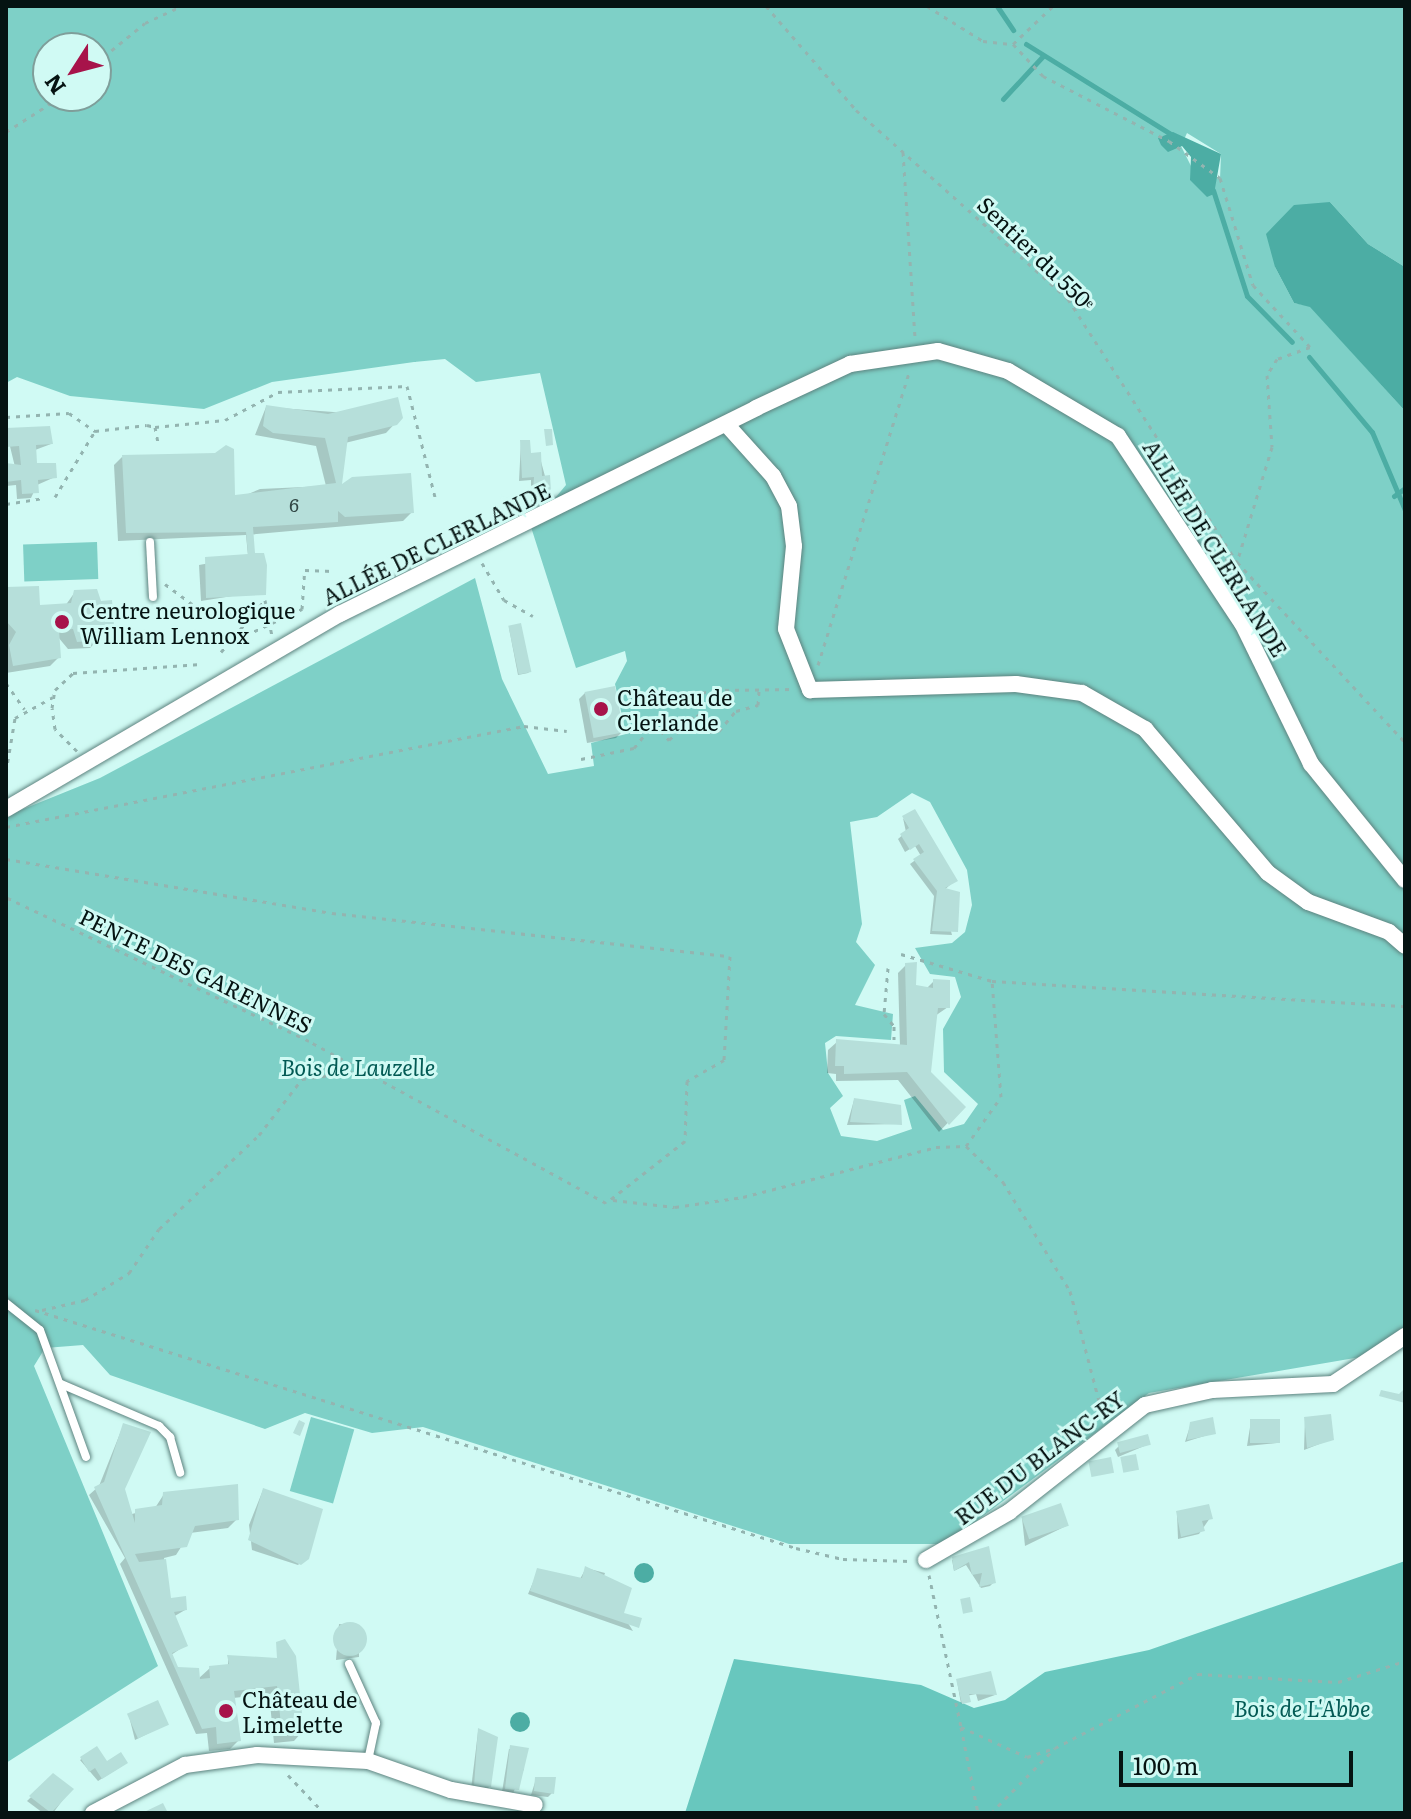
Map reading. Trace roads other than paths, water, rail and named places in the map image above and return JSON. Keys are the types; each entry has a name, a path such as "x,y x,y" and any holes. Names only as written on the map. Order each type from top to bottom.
{"street":[{"name":"ALLÉE DE CLERLANDE","path":"6,809 96,759 275,650 473,547 850,364 916,351 989,363 1078,406 1118,436 1242,623 1311,764 1405,880"},
{"path":"727,425 773,476 789,506 794,546 786,629 810,690 1016,684 1082,693 1145,729 1268,873 1308,902 1389,932 1405,946"},
{"name":"RUE DU BLANC-RY","path":"926,1560 1002,1517 1119,1424 1177,1395 1333,1384 1405,1336"},
{"path":"93,1813 132,1787 201,1760 368,1761 451,1790 535,1805"}],"lane":[{"path":"150,542 153,597"},
{"path":"8,1303 40,1330 86,1457"},
{"path":"61,1384 159,1426 170,1437 180,1473"},
{"path":"349,1664 376,1723 368,1761"}],"waterway":[{"path":"997,6 1013,30"},
{"path":"1026,44 1174,136"},
{"path":"1003,99 1043,56"},
{"path":"1213,190 1247,296 1292,342"},
{"path":"1309,357 1372,432 1405,510"},
{"path":"1394,496 1405,488"}],"place":[{"name":"Centre neurologique William Lennox","path":"62,622"},
{"name":"Château de Clerlande","path":"601,709"},
{"name":"Château de Limelette","path":"226,1711"}],"park label":[{"name":"Bois de Lauzelle","path":"358,1067"},
{"name":"Bois de L'Abbe","path":"1302,1708"}]}
